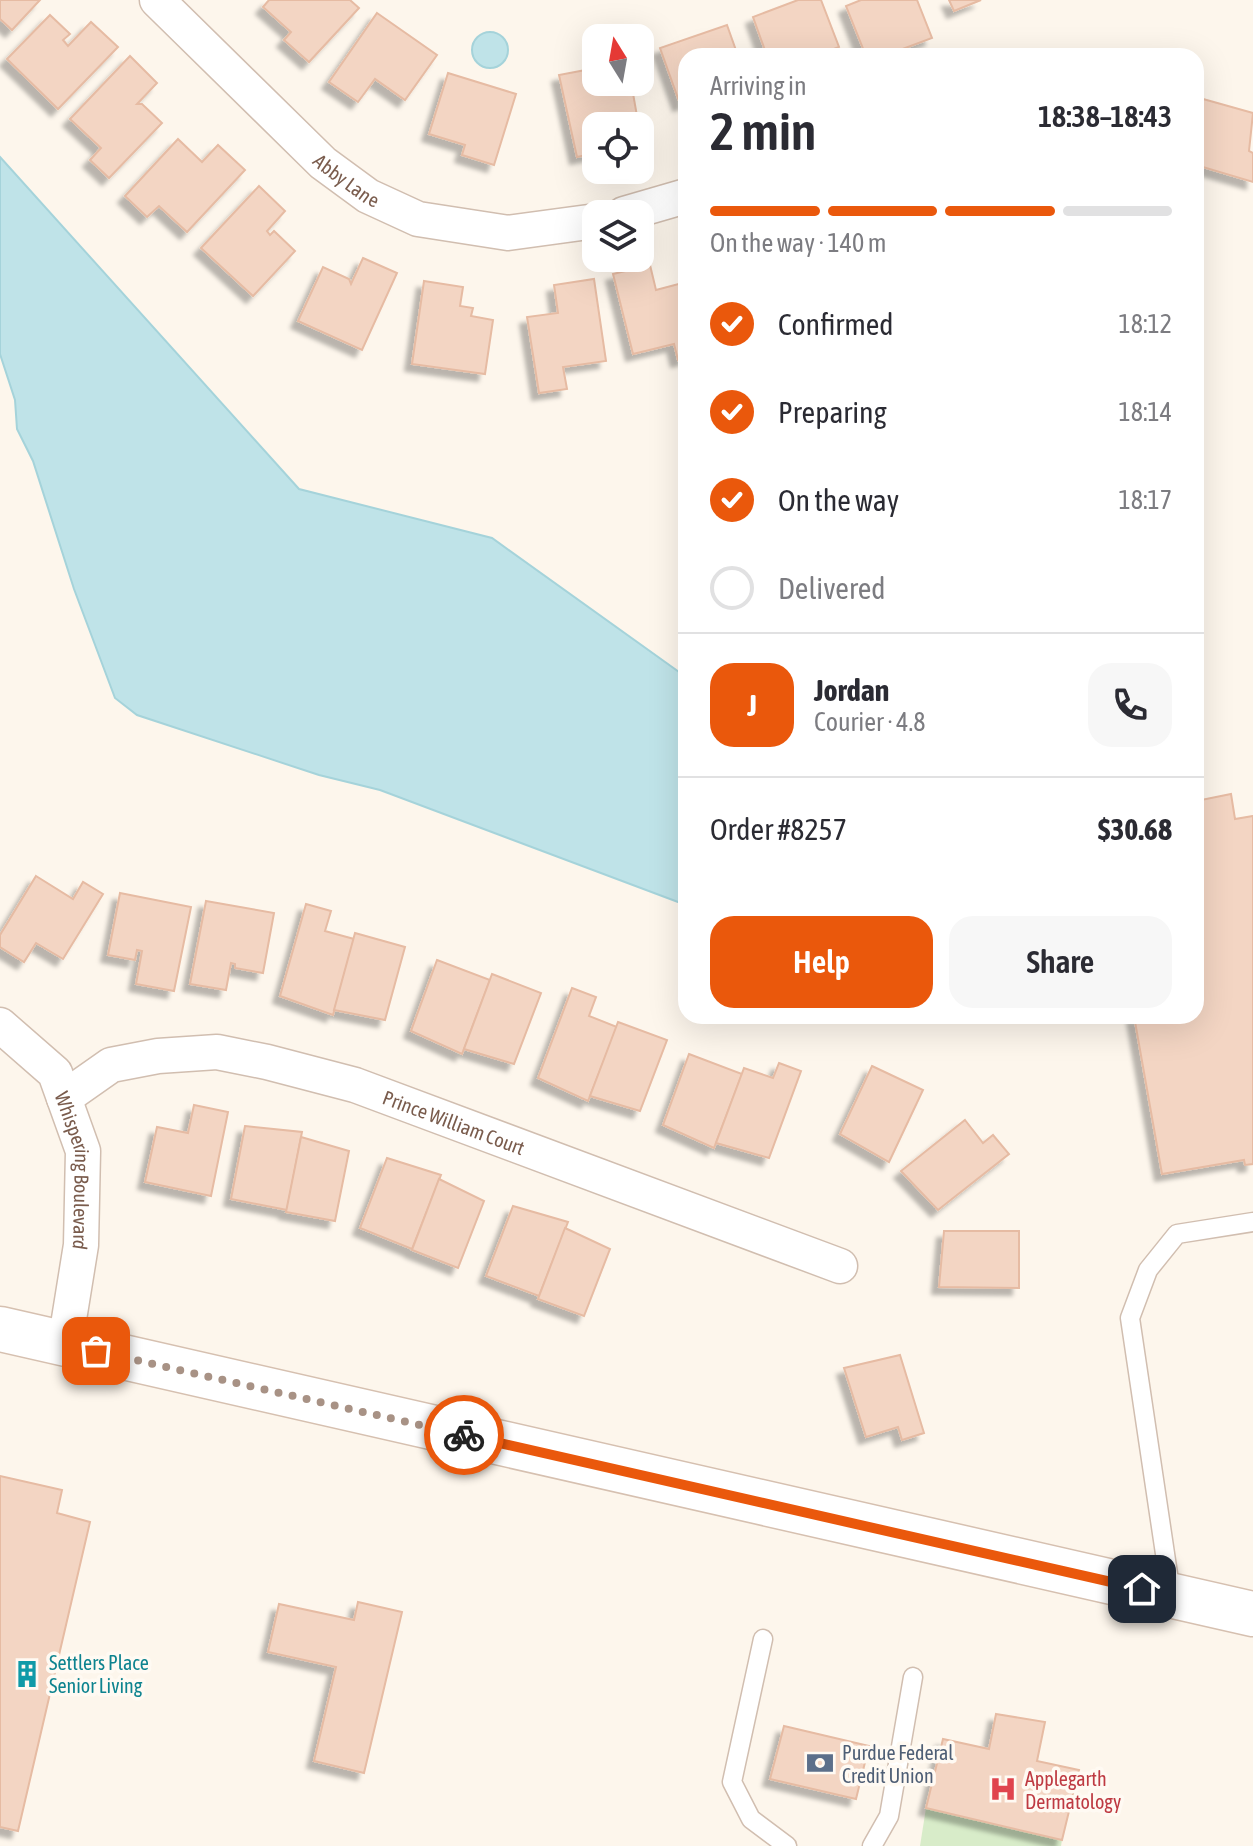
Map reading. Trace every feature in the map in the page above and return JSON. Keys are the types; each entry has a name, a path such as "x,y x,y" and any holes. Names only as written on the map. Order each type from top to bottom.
{"main road":[{"path":"0,1329 1253,1614"}],"street":[{"name":"Abby Lane","path":"157,0 323,163 368,196 418,219 508,233 582,223"},
{"path":"654,205 678,198"},
{"name":"Whispering Boulevard","path":"0,1025 55,1073 83,1151 81,1245 65,1344"},
{"name":"Prince William Court","path":"64,1098 111,1065 158,1056 217,1052 267,1062 355,1085 840,1266"}],"lane":[{"path":"1171,1596 1130,1318 1148,1270 1177,1234 1253,1222"},
{"path":"763,1639 732,1782 751,1819 787,1846"},
{"path":"872,1846 889,1816 913,1677"}],"green space":[{"path":"926,1808 1062,1840 1061,1846 920,1846"}],"water":[{"path":"490,32 503,37 508,50 503,63 490,68 477,63 472,50 477,37"},
{"path":"0,157 299,489 492,538 678,671 678,902 380,790 319,775 137,715 115,698 74,589 33,461 17,429 15,400 0,354"}],"building":[{"path":"0,0 40,0 12,30 0,19"},
{"path":"269,0 350,0 359,8 309,62 284,40 291,32 263,7"},
{"path":"798,0 821,0 839,47 764,48 753,17"},
{"path":"861,0 917,0 932,38 905,48 863,48 846,6"},
{"path":"949,0 981,0 954,11"},
{"path":"377,13 437,55 405,100 375,79 358,102 329,82"},
{"path":"50,15 70,34 63,40 68,46 91,22 118,47 58,109 7,59"},
{"path":"727,25 735,48 678,48 678,98 660,48"},
{"path":"130,56 157,83 137,104 142,104 162,123 109,178 90,160 101,148 70,119"},
{"path":"582,71 582,96 633,96 636,112 582,112 582,156 577,157 559,75"},
{"path":"448,73 516,94 494,165 462,155 465,145 429,134"},
{"path":"1204,99 1253,113 1249,151 1253,153 1253,182 1204,167"},
{"path":"178,139 202,162 218,145 245,170 187,232 159,206 147,217 125,196"},
{"path":"259,186 285,211 267,231 270,235 274,231 295,251 253,296 201,248"},
{"path":"363,258 397,273 362,350 298,321 323,267 349,279 351,284"},
{"path":"652,272 656,290 678,284 678,360 674,344 633,354 613,274"},
{"path":"594,279 606,361 563,367 567,389 539,393 527,317 558,313 554,285"},
{"path":"424,281 463,287 460,306 473,308 471,316 493,320 485,374 412,364"},
{"path":"1231,794 1235,819 1253,816 1253,1164 1245,1165 1244,1160 1162,1174 1135,1024 1204,1024 1204,799"},
{"path":"36,876 73,899 83,882 103,894 63,959 36,943 24,962 0,947 0,935"},
{"path":"120,893 191,907 174,991 136,984 142,951 137,950 135,960 108,955"},
{"path":"206,901 274,913 263,973 235,968 235,964 231,963 226,990 190,984"},
{"path":"306,904 331,911 325,931 354,939 333,1015 280,996"},
{"path":"355,933 405,947 385,1020 334,1010"},
{"path":"437,960 490,980 462,1054 411,1031"},
{"path":"492,974 541,993 514,1064 464,1049"},
{"path":"572,988 596,997 589,1016 617,1027 588,1101 538,1078"},
{"path":"618,1022 667,1040 640,1111 590,1096"},
{"path":"689,1054 742,1074 714,1148 663,1125"},
{"path":"779,1063 801,1071 769,1158 716,1143 744,1068 773,1078"},
{"path":"872,1066 923,1090 889,1162 840,1134"},
{"path":"194,1105 228,1112 211,1196 145,1182 157,1127 188,1133"},
{"path":"965,1120 983,1143 993,1135 1009,1154 938,1210 901,1171"},
{"path":"245,1126 302,1132 287,1210 231,1199"},
{"path":"301,1137 349,1151 335,1221 286,1212"},
{"path":"387,1158 441,1175 412,1249 360,1228"},
{"path":"439,1179 484,1201 458,1268 412,1250"},
{"path":"513,1206 568,1222 539,1296 486,1276"},
{"path":"565,1228 610,1249 584,1316 538,1299"},
{"path":"944,1231 1019,1231 1019,1288 939,1287"},
{"path":"900,1355 924,1433 902,1440 898,1427 866,1437 844,1368"},
{"name":"Settlers Place Senior Living","path":"0,1476 62,1490 57,1513 90,1522 18,1831 0,1827"},
{"path":"358,1602 402,1612 364,1773 314,1761 336,1667 268,1652 279,1604 354,1620"},
{"name":"Applegarth Dermatology","path":"996,1714 1045,1722 1037,1761 1079,1770 1062,1840 926,1808 943,1739 989,1749"},
{"name":"Purdue Federal Credit Union","path":"784,1726 869,1746 856,1799 770,1779"}],"way so far":[{"path":"96,1351 464,1435"}],"place":[{"name":"Settlers Place Senior Living","path":"27,1674"},
{"name":"Purdue Federal Credit Union","path":"820,1763"},
{"name":"Applegarth Dermatology","path":"1003,1789"}],"route":[{"path":"464,1435 1142,1589"}]}
